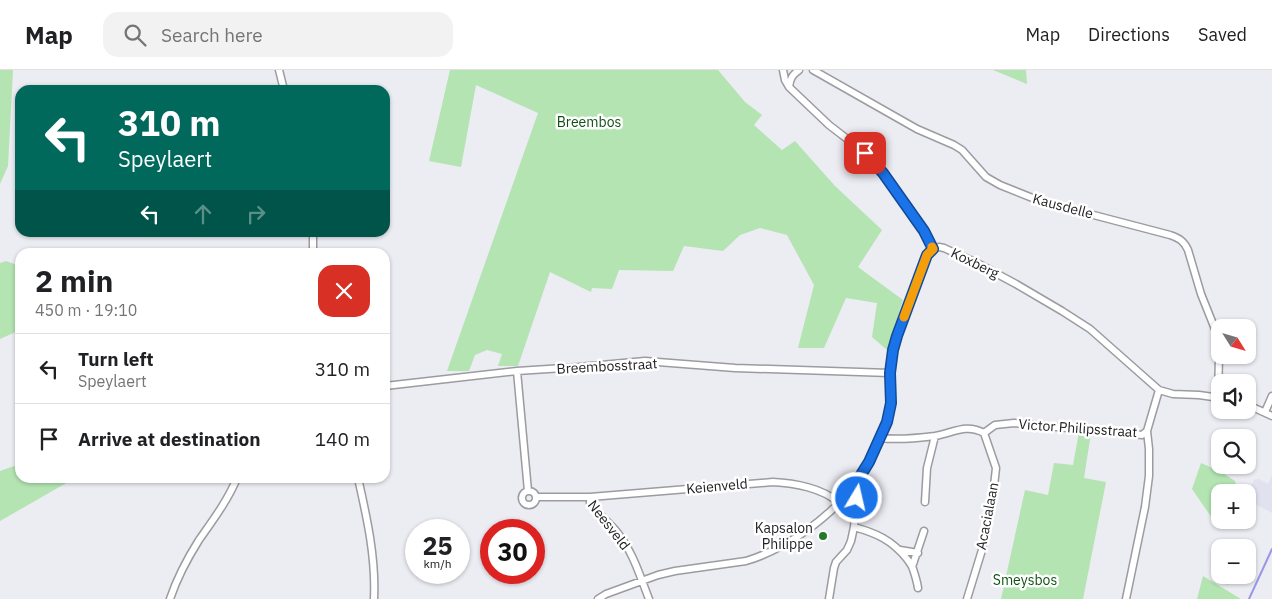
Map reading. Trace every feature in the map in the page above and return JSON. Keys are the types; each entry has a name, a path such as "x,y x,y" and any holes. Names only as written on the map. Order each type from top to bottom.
{"street":[{"path":"279,70 283,85"},
{"path":"783,70 789,87 829,125 874,162 924,231 933,249"},
{"path":"789,87 792,75 799,70"},
{"name":"Kausdelle","path":"813,70 917,129 954,145 962,150 986,178 1040,201 1170,235 1181,240 1188,250 1201,294 1215,329 1218,341 1219,374"},
{"name":"Koxberg","path":"598,599 606,594 658,575 757,558 801,534 828,514 854,486 869,462 880,438 890,412 891,362 897,336 927,255 933,249 939,247 977,262 1090,329 1158,390 1173,394 1211,396"},
{"name":"Breembosstraat","path":"390,385 517,371 645,361 735,368 890,373"},
{"name":"Neesveld","path":"517,371 528,491 522,497 523,503 530,506 534,504 537,497 590,497 590,503 617,532 627,547 635,561 649,599"},
{"name":"Victor Philipsstraat","path":"984,433 995,425 1014,423 1142,434 1147,431 1158,390"},
{"path":"1264,412 1272,396"},
{"path":"1256,408 1272,416"},
{"path":"880,438 935,436 963,428 977,429 984,433"},
{"path":"1126,599 1145,507 1149,476 1147,431"},
{"name":"Acacialaan","path":"967,599 982,550 996,468 984,433"},
{"path":"925,502 927,468 935,436"},
{"name":"Keienveld","path":"590,497 773,482 791,483 830,495 839,502"},
{"path":"170,599 187,560 235,483"},
{"path":"359,483 369,528 375,579 374,599"},
{"path":"829,599 836,562 847,550 851,541 858,493 854,486"},
{"path":"528,491 535,493 537,497"},
{"path":"854,527 882,537 900,550 912,567 918,588"},
{"path":"912,567 924,532"},
{"path":"900,550 918,553"}],"shaded area":[{"path":"1272,475 1272,513 1256,504 1256,484 1252,484 1254,480 1259,479 1268,484"}],"green space":[{"path":"0,70 13,70 8,166 0,184"},
{"name":"Breembos","path":"450,70 718,70 745,102 762,115 754,125 782,150 795,141 835,186 882,230 858,267 903,300 887,350 872,337 877,303 846,298 824,348 798,348 814,285 787,235 760,228 740,235 723,251 684,246 673,271 619,270 612,289 592,288 591,292 550,272 518,366 498,366 502,354 487,350 475,355 469,371 447,371 538,113 476,85 461,167 429,161"},
{"path":"993,70 1026,70 1027,84"},
{"path":"6,261 15,264 15,332 0,339 0,263"},
{"name":"Smeysbos","path":"1079,432 1091,433 1084,478 1106,482 1083,599 1001,599 1025,490 1048,495 1054,463 1073,465"},
{"path":"1201,463 1211,468 1211,474 1224,474 1235,481 1236,484 1211,484 1211,517 1192,489"},
{"path":"15,466 15,483 66,483 0,521 0,471"},
{"path":"1203,576 1211,581 1211,584 1216,584 1241,599 1197,599"}],"waterway":[{"path":"1249,599 1272,549"}],"slow traffic":[{"path":"904,317 927,255 933,249 932,247"}],"place":[{"name":"Kapsalon Philippe","path":"823,536"}],"route":[{"path":"857,498 858,493 854,486 869,462 884,431 890,412 891,362 897,336 927,255 933,249 924,231 883,173 865,153"}]}
